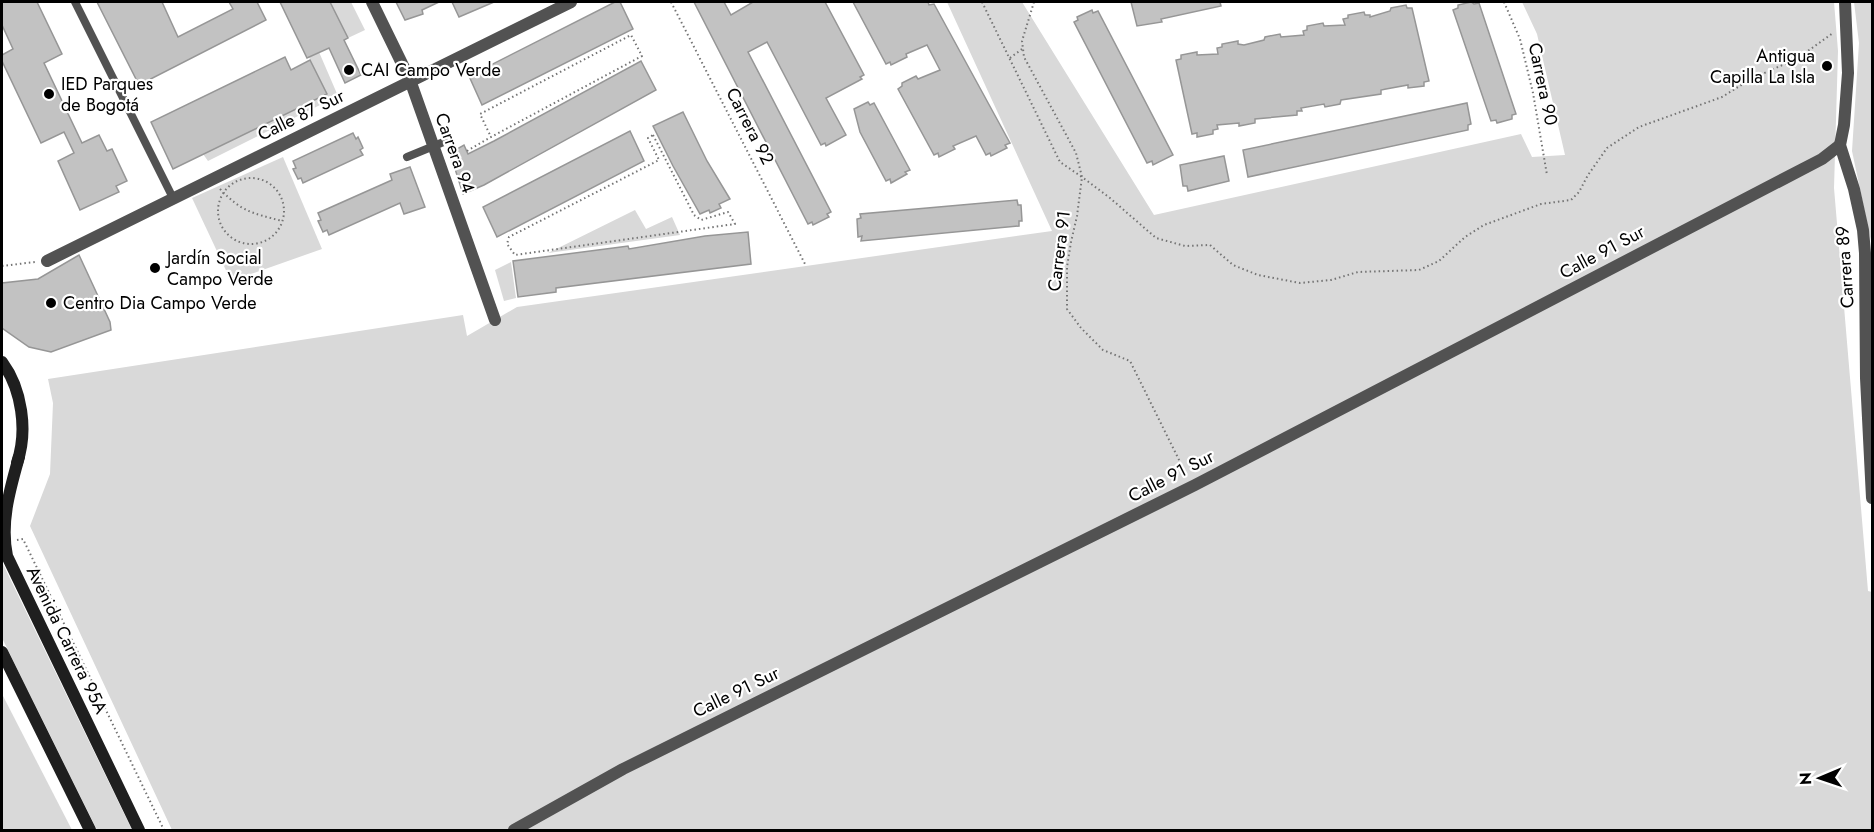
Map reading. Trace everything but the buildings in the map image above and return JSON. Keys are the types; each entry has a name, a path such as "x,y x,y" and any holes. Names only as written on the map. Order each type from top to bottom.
{"main road":[{"path":"2,362 15,388 21,410 22,434 19,457 12,479 2,497"},
{"name":"Avenida Carrera 95A","path":"19,457 7,500 3,527 3,542 7,556 139,831"},
{"path":"2,652 90,831"}],"street":[{"name":"Carrera 94","path":"372,2 410,80 495,320"},
{"name":"Calle 87 Sur","path":"47,261 571,2"},
{"name":"Carrera 89","path":"1845,2 1848,73 1844,125 1840,144 1854,189 1870,273 1869,378 1872,498"},
{"name":"Calle 91 Sur","path":"514,831 623,769 1196,484 1822,159 1840,144"}],"lane":[{"path":"75,2 173,198"},
{"path":"407,157 446,141"}],"path":[{"name":"Carrera 92","path":"672,2 805,264"},
{"path":"982,2 1060,162 1110,198 1156,238 1185,246 1210,245 1233,265 1258,275 1300,283 1331,280 1358,272 1419,270 1439,261 1465,237 1484,225 1541,204 1571,200 1579,192 1607,147 1640,127 1722,97 1750,79 1798,58 1846,22"},
{"path":"1034,2 1026,26 1022,49 1030,70 1076,153 1082,177"},
{"name":"Carrera 90","path":"1504,2 1520,39 1533,93 1547,175"},
{"path":"467,151 642,57 631,36 480,114 491,137"},
{"path":"1010,58 1022,49"},
{"path":"653,135 694,215 701,220 728,212 735,224 515,255 507,244 509,237 659,160 648,138 653,135"},
{"name":"Carrera 91","path":"1082,177 1067,267 1067,309 1081,328 1103,350 1130,361 1186,475 1196,484"},
{"path":"247,178 268,183 282,200 284,210 278,231 260,243 249,244 230,237 219,218 218,207 224,193 237,182 247,178"},
{"path":"212,179 236,205 250,212 282,221"},
{"path":"2,266 47,261"},
{"path":"3,542 23,539 164,831"}],"shaded area":[{"path":"330,2 351,2 365,30 348,38"},
{"path":"947,2 1022,2 1154,215 1521,134 1532,157 1565,155 1537,34 1522,2 1834,2 1838,51 1834,188 1868,591 1872,592 1872,830 172,830 30,526 50,474 53,403 48,379 463,315 467,336 517,307 1052,231"},
{"path":"1854,2 1872,2 1872,246 1852,151 1859,43"},
{"path":"319,52 338,96 208,161 203,154 326,94 309,57"},
{"path":"283,157 322,249 231,281 192,198"},
{"path":"635,210 646,229 672,217 680,235 548,253"},
{"path":"511,262 516,298 504,301 495,270"},
{"path":"2,562 132,830 97,830 2,638"},
{"path":"2,694 72,830 2,830"}],"place":[{"name":"Antigua Capilla La Isla","path":"1827,66"},
{"name":"CAI Campo Verde","path":"349,70"},
{"name":"IED Parques de Bogotá","path":"49,94"},
{"name":"Jardín Social Campo Verde","path":"155,268"},
{"name":"Centro Dia Campo Verde","path":"51,303"}]}
